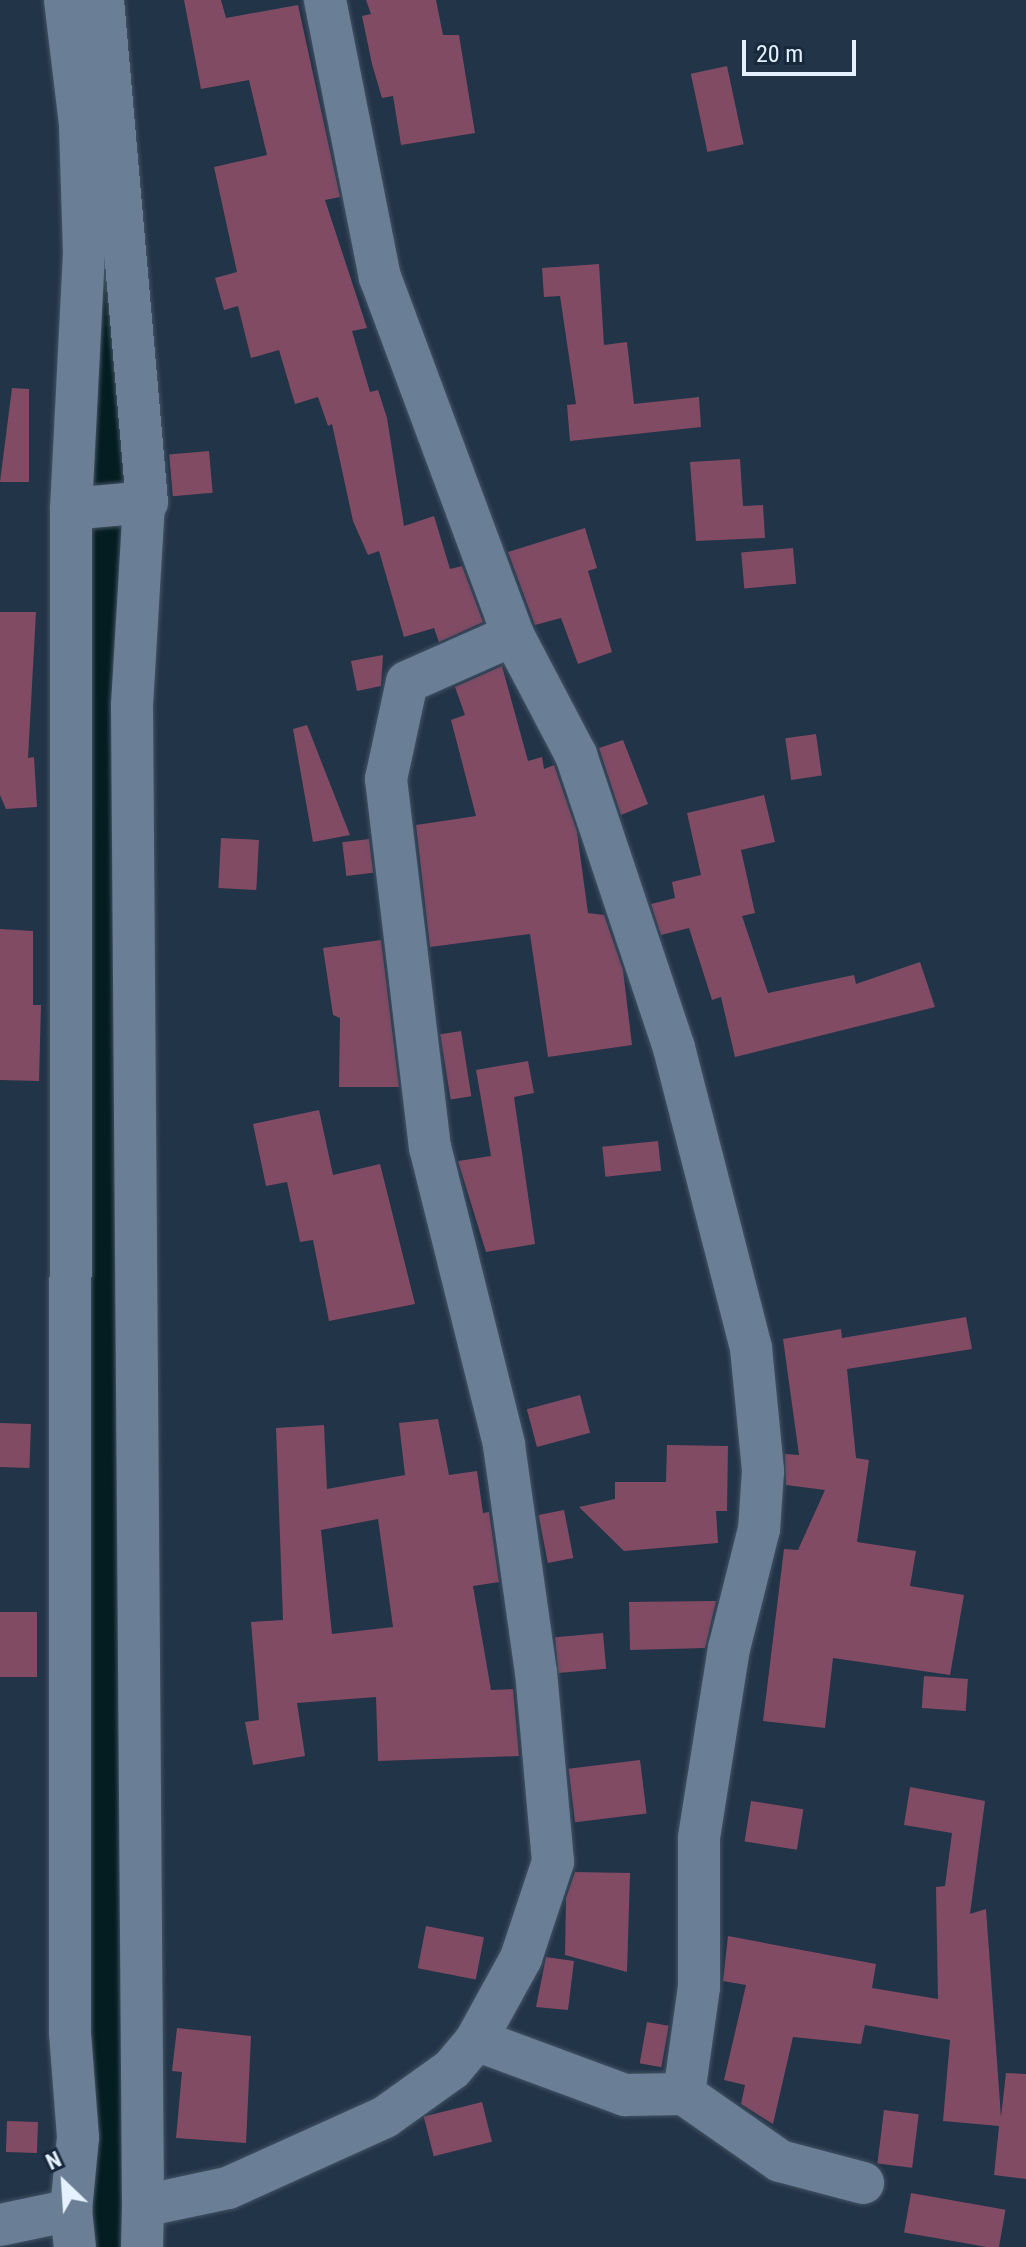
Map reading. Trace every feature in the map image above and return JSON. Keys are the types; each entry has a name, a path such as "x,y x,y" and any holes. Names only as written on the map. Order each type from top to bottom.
{"street":[{"path":"65,0 80,124 84,253 106,508 132,705 142,2247"},
{"path":"0,2225 73,2229 78,2137 70,2032 106,508 143,423 103,0"},
{"path":"325,0 380,277 513,635 576,755 674,1048 751,1348 763,1471 759,1529 729,1648 699,1838 699,1987 684,2094"},
{"path":"143,2206 228,2188 385,2117 452,2069 476,2040 521,1958 553,1862 536,1673 504,1444 430,1148 386,779 407,682 513,635"},
{"path":"476,2040 625,2095 684,2094 780,2161 863,2183"}],"building":[{"path":"184,0 221,0 226,18 298,5 340,197 325,200 367,328 352,331 370,392 378,390 387,418 404,526 434,516 450,569 462,566 483,622 439,642 434,628 404,637 379,551 368,555 353,521 332,424 328,426 318,397 295,404 279,350 251,358 238,306 224,310 215,278 237,272 214,167 267,155 249,80 201,89"},
{"path":"366,0 436,0 443,35 459,35 475,133 401,145 393,96 382,98 372,64 362,16 371,14"},
{"path":"727,66 744,144 707,152 691,74"},
{"path":"599,264 604,345 627,342 634,404 699,397 701,427 570,441 567,405 576,404 560,296 544,297 542,268"},
{"path":"12,388 29,389 29,482 0,482"},
{"path":"209,451 213,493 173,496 169,454"},
{"path":"740,459 743,506 763,505 765,538 696,541 690,462"},
{"path":"585,528 597,568 588,571 612,652 578,664 561,618 535,625 508,552"},
{"path":"793,548 796,584 744,588 741,553"},
{"path":"0,612 36,612 28,758 34,757 37,807 6,809 0,795"},
{"path":"383,655 381,686 357,691 351,661"},
{"path":"502,666 528,761 542,757 544,769 554,765 577,832 588,913 604,915 623,970 632,1045 548,1057 530,934 430,947 416,825 476,816 451,720 465,715 455,687"},
{"path":"307,725 350,835 313,842 293,729"},
{"path":"816,734 822,776 791,780 785,738"},
{"path":"623,740 648,804 621,815 599,748"},
{"path":"764,795 775,842 741,850 755,913 742,916 768,993 854,975 856,984 920,962 935,1007 735,1057 721,997 712,1000 689,928 661,935 651,904 675,898 672,882 701,875 687,813"},
{"path":"221,838 259,840 256,890 218,888"},
{"path":"369,839 373,873 346,876 342,842"},
{"path":"0,929 33,931 33,1005 41,1005 39,1081 0,1080"},
{"path":"381,940 399,1087 339,1087 340,1018 333,1015 323,948"},
{"path":"461,1031 471,1096 451,1099 440,1034"},
{"path":"528,1061 534,1093 514,1097 535,1244 486,1252 458,1161 491,1156 476,1070"},
{"path":"319,1110 333,1175 380,1164 415,1304 329,1321 313,1240 300,1242 287,1182 266,1186 253,1124"},
{"path":"658,1141 661,1171 605,1177 602,1147"},
{"path":"966,1317 972,1349 847,1369 856,1458 869,1460 857,1542 916,1551 910,1586 964,1595 950,1675 833,1658 825,1728 763,1721 784,1549 798,1550 825,1490 786,1485 785,1454 799,1455 783,1339 841,1329 842,1338"},
{"path":"580,1395 590,1433 537,1447 527,1409"},
{"path":"438,1419 449,1475 477,1471 483,1513 489,1512 499,1582 473,1586 491,1690 513,1689 519,1756 378,1761 376,1697 297,1703 305,1756 253,1765 245,1722 259,1720 251,1622 283,1620 276,1428 324,1425 327,1489 405,1475 399,1423","holes":["378,1519 393,1627 332,1634 321,1530"]},
{"path":"0,1423 31,1424 29,1468 0,1467"},
{"path":"667,1445 728,1446 727,1511 716,1511 718,1543 624,1551 579,1507 615,1499 615,1482 666,1482"},
{"path":"564,1510 573,1558 548,1563 538,1515"},
{"path":"716,1601 705,1648 630,1650 629,1602"},
{"path":"0,1612 37,1612 37,1677 0,1677"},
{"path":"603,1633 606,1669 558,1673 555,1637"},
{"path":"924,1676 968,1679 966,1711 922,1708"},
{"path":"640,1760 647,1814 575,1822 569,1769"},
{"path":"910,1787 985,1801 970,1914 986,1909 1001,2117 1006,2073 1026,2074 1026,2179 994,2175 999,2126 943,2121 950,2040 865,2025 861,2044 793,2037 773,2124 741,2104 745,2085 724,2080 746,1985 723,1981 728,1936 876,1964 872,1988 938,1999 936,1887 945,1886 952,1833 904,1825"},
{"path":"751,1801 803,1809 797,1850 745,1841"},
{"path":"575,1872 630,1873 627,1972 565,1955 566,1898"},
{"path":"426,1926 484,1937 476,1979 418,1968"},
{"path":"546,1957 574,1961 568,2010 536,2007"},
{"path":"647,2022 669,2026 661,2067 640,2063"},
{"path":"177,2028 251,2036 246,2143 176,2138 182,2072 172,2071"},
{"path":"482,2102 492,2142 434,2156 424,2117"},
{"path":"884,2110 919,2114 912,2168 877,2164"},
{"path":"7,2121 38,2122 37,2153 6,2152"},
{"path":"911,2193 1006,2210 999,2247 904,2232"}],"waterway":[{"path":"102,223 108,464 108,647 97,823 102,2247"}]}
